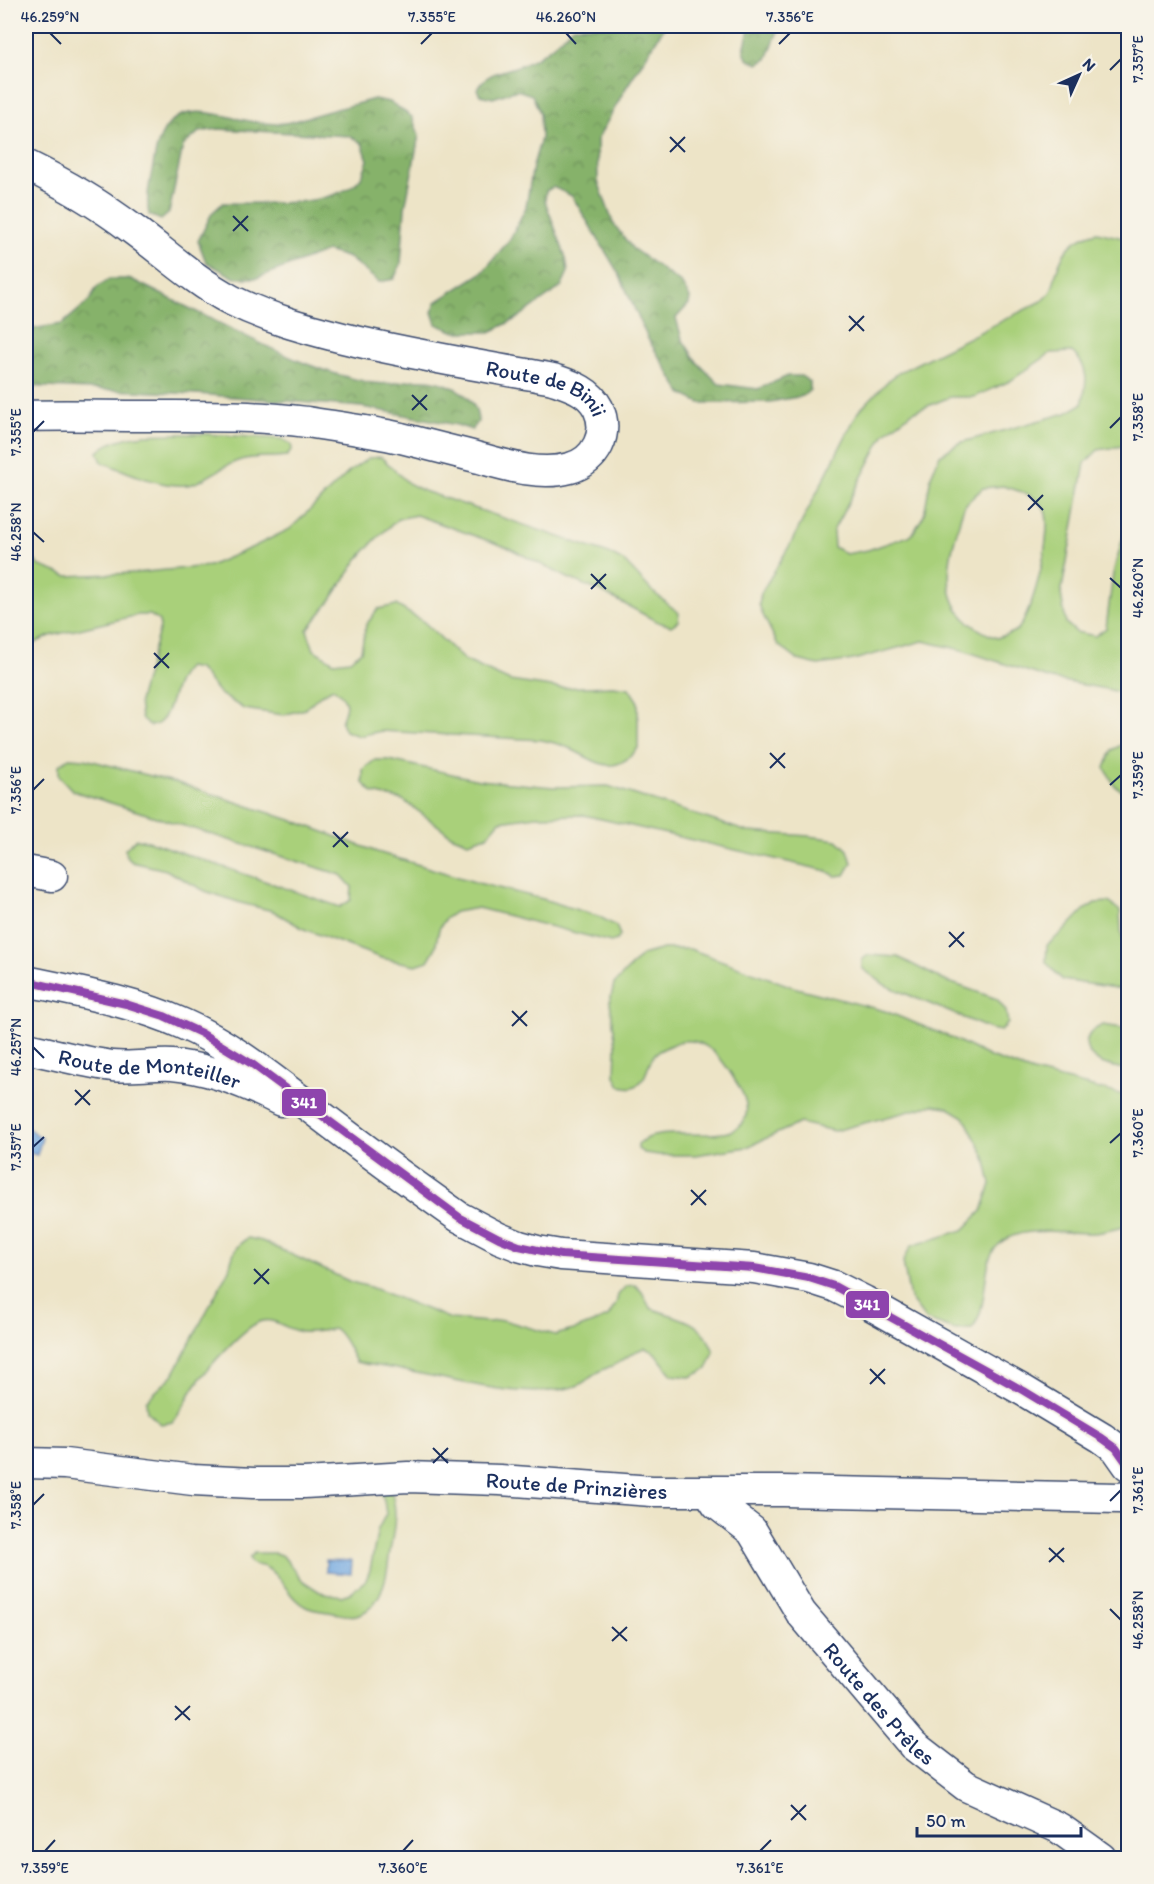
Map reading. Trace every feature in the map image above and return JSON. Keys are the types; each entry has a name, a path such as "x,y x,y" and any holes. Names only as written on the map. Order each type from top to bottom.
{"street":[{"name":"Route de Binii","path":"26,165 59,180 87,197 209,287 266,316 304,328 380,346 553,379 586,393 595,402 600,412 602,433 599,445 584,463 553,471 510,466 398,438 304,422 203,416 26,416"},
{"name":"Route de Monteiller","path":"26,981 134,1007 184,1024 243,1056 459,1217 480,1230 519,1246 561,1255 754,1268 794,1275 834,1286 1024,1391 1102,1438 1116,1448 1128,1465"},
{"name":"Route de Monteiller","path":"26,1048 110,1066 171,1065 196,1069 228,1077 288,1105 300,1106 304,1103"},
{"name":"Route de Prinzières","path":"26,1463 65,1464 193,1480 232,1482 304,1483 408,1478 500,1480 626,1490 1128,1497"},
{"name":"Route des Prêles","path":"709,1491 717,1504 752,1531 801,1613 913,1744 966,1786 1059,1828 1101,1858"}],"green space":[{"path":"573,26 665,26 597,140 598,181 613,223 632,248 682,284 690,298 689,304 676,318 682,339 697,362 719,384 758,389 788,376 801,376 810,382 810,390 803,396 770,402 700,403 682,394 648,339 619,274 572,196 553,187 546,191 545,201 566,258 568,272 561,287 516,319 490,332 455,332 436,324 432,312 436,302 483,272 510,239 526,207 533,166 541,138 540,113 532,95 517,90 493,98 480,95 477,89 491,75 521,65 543,53"},
{"path":"750,26 780,26 767,59 758,64 747,59 744,50"},
{"path":"374,99 390,102 412,117 419,135 405,208 401,263 394,279 379,282 349,258 327,251 257,278 235,278 206,262 198,241 212,213 223,203 313,200 346,190 360,179 368,160 362,143 350,136 218,129 199,132 183,146 169,213 161,220 149,215 148,194 154,160 162,135 173,120 188,113 205,113 265,123 285,123"},
{"path":"1097,232 1128,239 1128,448 1123,446 1098,450 1085,463 1061,594 1066,623 1076,632 1095,636 1106,628 1113,574 1128,519 1128,696 1111,690 1051,679 962,650 923,641 853,660 818,665 798,660 778,645 759,604 761,593 790,545 858,412 900,372 1042,301 1052,289 1059,265 1070,246","holes":["1072,352 1082,364 1086,376 1082,404 1066,413 959,443 940,455 931,476 924,515 912,535 868,550 846,554 834,547 833,531 885,433 913,412 950,397 974,397 1010,381 1051,353","1003,486 1026,494 1041,503 1047,518 1047,533 1036,589 1024,620 1016,631 997,638 980,630 958,609 952,597 949,568 962,511 966,504 983,488"]},
{"path":"109,279 131,279 299,361 332,373 374,383 424,380 446,384 471,402 478,422 472,430 457,425 362,407 197,394 26,386 26,330 62,324 89,301 97,287"},
{"path":"206,434 282,439 291,444 292,450 287,456 241,460 198,482 186,485 165,484 133,474 102,462 98,452 108,445 134,436"},
{"path":"381,457 408,483 424,491 612,555 625,562 652,591 679,613 678,621 671,626 658,622 602,592 568,578 509,548 416,515 398,519 358,559 328,604 307,630 314,650 334,662 350,660 361,651 366,625 378,609 396,605 424,622 464,660 510,681 558,688 613,686 629,688 638,702 638,748 629,757 621,763 605,764 566,747 542,740 381,731 359,736 345,731 341,722 346,703 333,688 319,696 305,709 283,715 244,709 220,694 199,669 188,667 178,680 164,718 158,724 150,726 141,718 139,701 160,627 159,621 150,615 138,615 50,636 26,647 26,548 38,565 67,576 209,566 290,529 350,471 369,458"},
{"path":"1128,741 1128,794 1115,786 1105,768 1112,750"},
{"path":"69,758 85,759 178,783 300,823 377,852 600,917 616,926 620,935 617,940 611,942 478,908 455,912 445,919 439,929 435,949 428,961 416,965 381,958 304,929 273,911 205,891 166,870 132,862 127,857 125,849 136,839 148,841 340,907 351,900 352,887 341,875 73,791 59,776 59,765"},
{"path":"375,760 389,760 479,780 553,787 608,786 748,832 837,840 848,850 852,863 845,875 835,876 827,871 584,815 536,816 500,821 487,836 468,842 451,835 403,800 373,793 363,783 363,769"},
{"path":"1109,902 1120,911 1121,930 1128,962 1128,990 1062,980 1046,962 1047,945 1084,910 1095,903"},
{"path":"663,949 690,949 793,987 885,1011 952,1038 990,1057 1033,1072 1128,1096 1128,1226 1097,1233 1032,1232 1018,1234 1005,1240 995,1249 989,1262 977,1322 972,1329 955,1330 926,1320 910,1299 903,1262 911,1246 963,1230 982,1211 991,1184 985,1157 964,1117 947,1107 933,1105 834,1131 800,1123 747,1147 695,1155 644,1153 638,1149 638,1144 648,1137 729,1132 740,1126 747,1110 741,1090 722,1061 708,1048 691,1041 681,1041 658,1051 652,1058 641,1082 633,1087 620,1086 615,1076 616,1045 610,1002 614,984 642,955"},
{"path":"868,955 898,957 943,980 997,999 1006,1011 1008,1023 1001,1031 990,1029 885,985 862,968 862,960"},
{"path":"1103,1025 1128,1029 1128,1070 1099,1062 1089,1052 1086,1042 1088,1037 1096,1028"},
{"path":"248,1238 262,1241 351,1282 370,1287 451,1319 489,1322 503,1320 555,1335 608,1317 616,1304 618,1295 626,1286 635,1285 642,1292 650,1308 696,1326 703,1332 714,1352 707,1369 690,1377 672,1375 655,1353 645,1348 634,1352 576,1386 553,1391 532,1392 490,1388 356,1362 335,1329 302,1332 273,1321 262,1321 236,1339 207,1370 173,1422 161,1424 147,1411 146,1401 173,1375 229,1269 235,1251"},
{"path":"390,1489 395,1514 386,1575 381,1592 371,1607 364,1612 348,1616 306,1607 295,1599 273,1572 250,1562 249,1558 254,1553 275,1553 283,1556 303,1581 320,1592 341,1596 350,1593 366,1580 370,1570 378,1529 386,1514 381,1493"}],"water":[{"path":"26,1127 42,1138 37,1155 26,1152"},
{"path":"326,1560 352,1561 351,1574 326,1572"}],"transit line":[{"name":"341","path":"26,981 126,1004 164,1016 201,1033 252,1064 459,1217 519,1246 561,1255 754,1268 809,1278 834,1286 1024,1391 1102,1438 1116,1448 1128,1465"}]}
